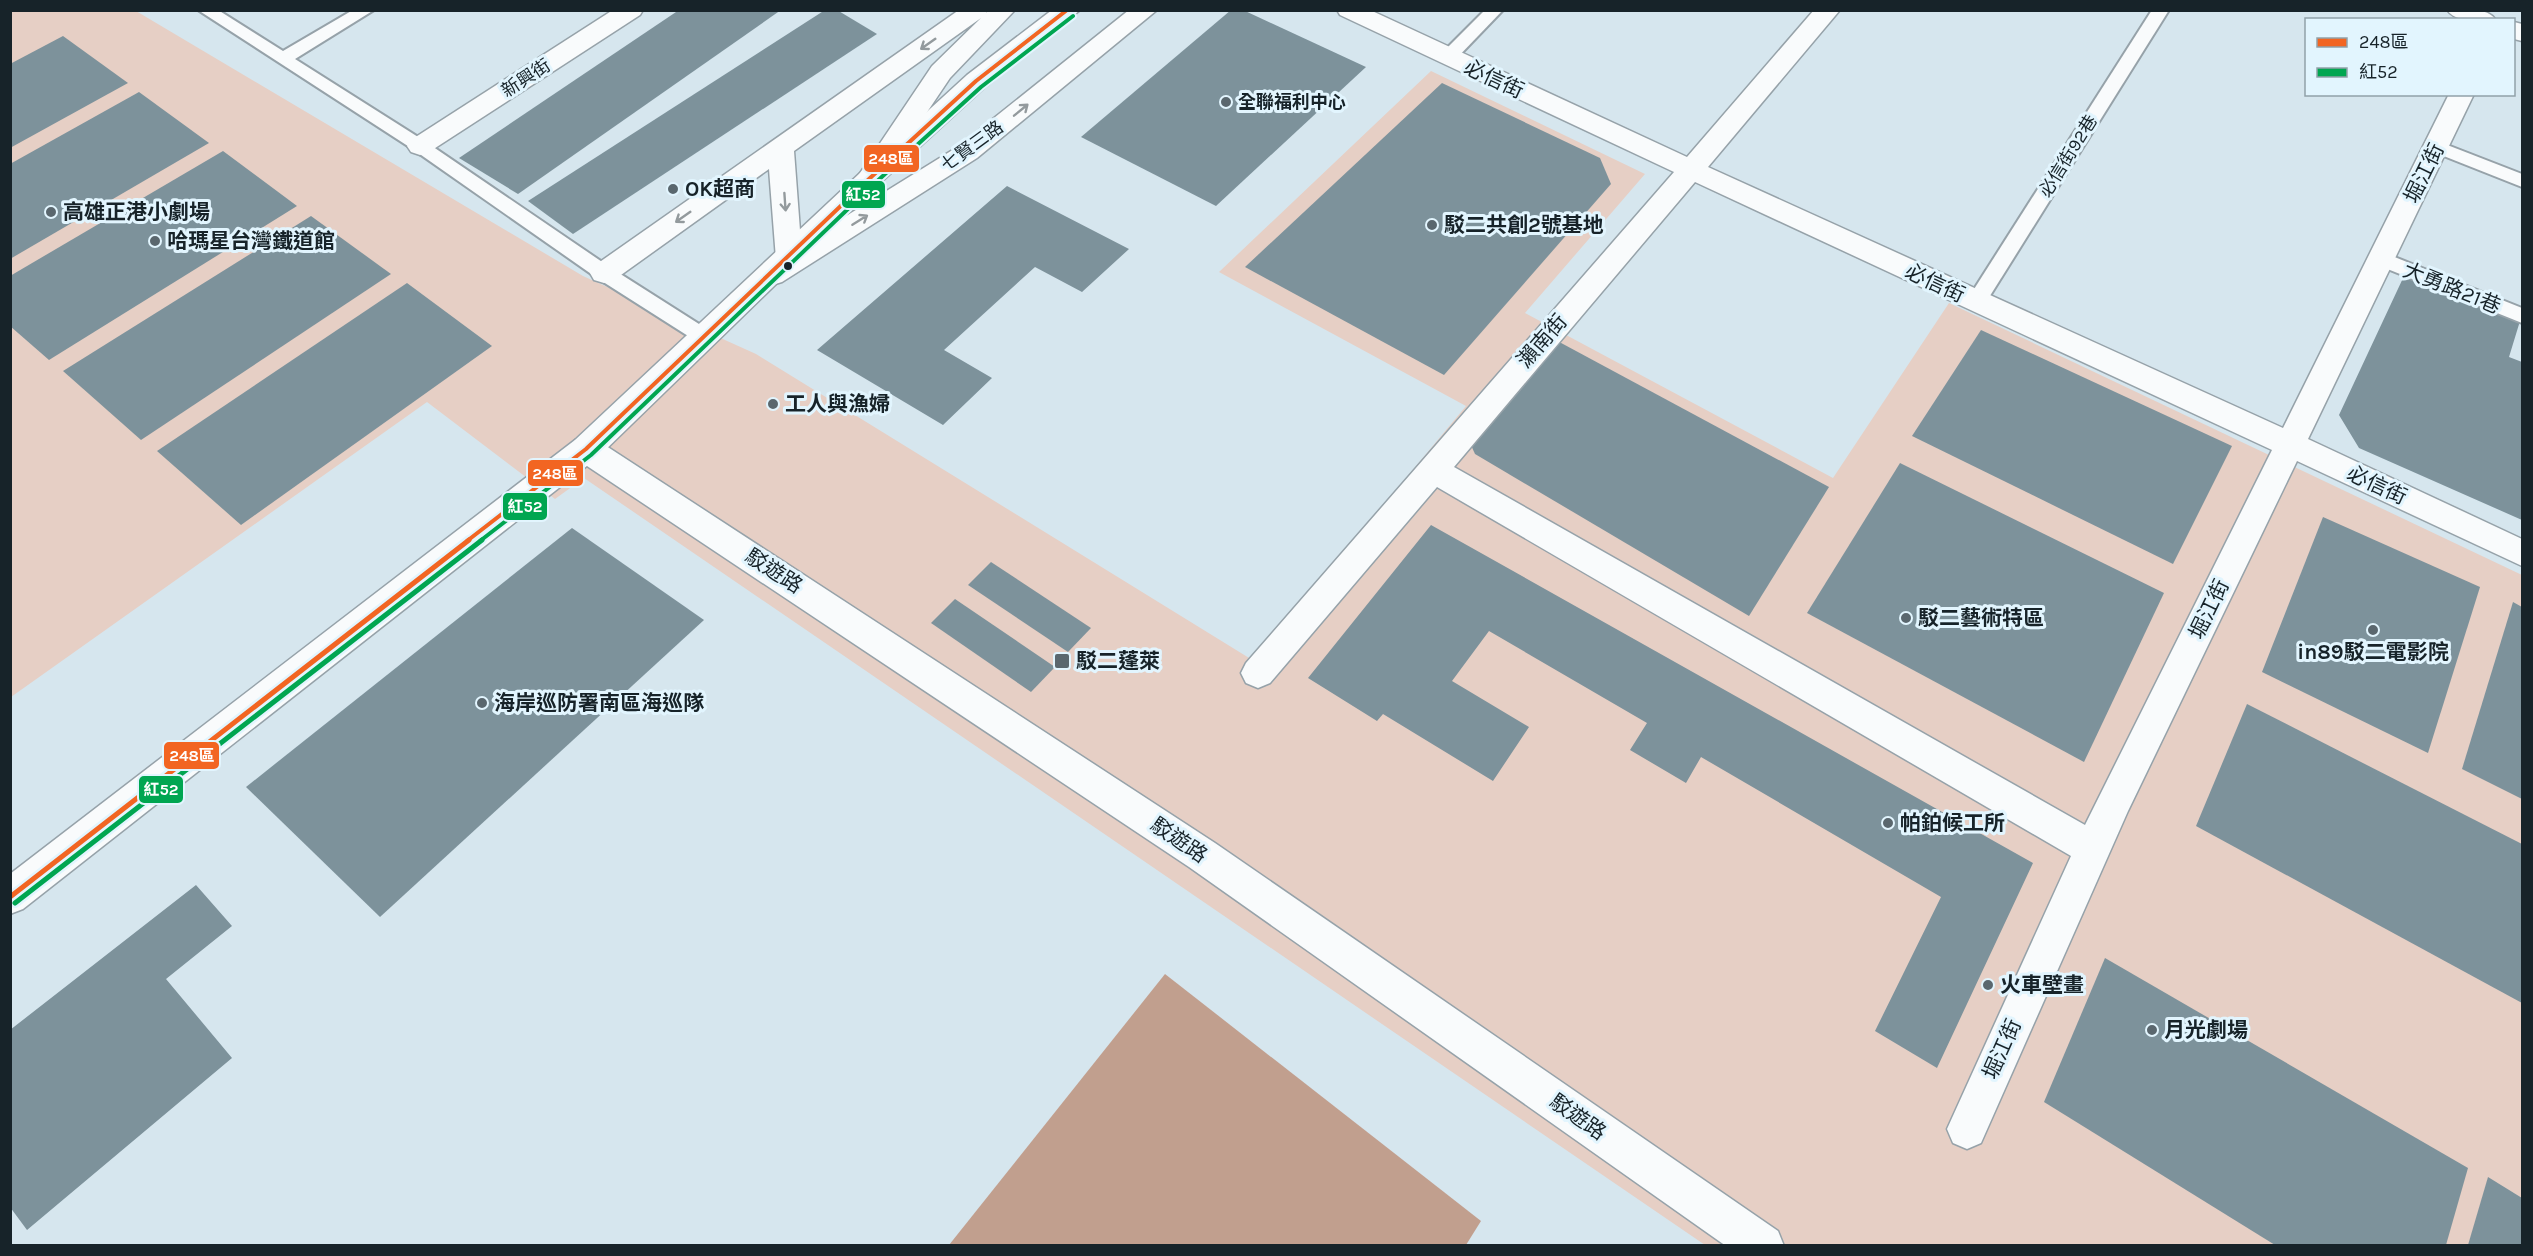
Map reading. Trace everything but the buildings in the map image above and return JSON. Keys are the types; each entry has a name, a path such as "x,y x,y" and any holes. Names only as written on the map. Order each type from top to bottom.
{"street":[{"name":"新興街","path":"420,146 631,10"},
{"path":"604,273 976,10"},
{"name":"七賢三路","path":"869,179 941,72 1003,10"},
{"name":"七賢三路","path":"10,897 586,448 869,179 976,81 1068,10"},
{"name":"七賢三路","path":"758,284 968,152 1145,10"},
{"name":"必信街","path":"1349,10 1976,302 2285,456 2523,553"},
{"name":"瀨南街","path":"1258,673 1828,10"},
{"path":"2459,10 2479,18"},
{"name":"堀江街","path":"1967,1129 2093,849 2461,96"},
{"path":"781,148 788,256"},
{"name":"駁遊路","path":"586,448 1202,855 1763,1245"},
{"path":"1432,469 2093,849"}],"lane":[{"path":"206,10 420,146 604,273 710,329"},
{"path":"282,59 366,10"},
{"path":"1448,57 1495,10"},
{"name":"必信街92巷","path":"1976,302 2161,10"},
{"path":"2436,147 2523,181"},
{"name":"大勇路21巷","path":"2382,259 2523,316"}],"shaded area":[{"name":"駁二藝術特區","path":"11,11 136,11 583,276 756,354 1254,661 1466,406 1219,272 1431,71 1645,174 1525,313 1833,478 1949,303 2522,575 2522,1245 1705,1245 584,478 555,499 427,402 11,697"},
{"path":"1165,974 1481,1221 1466,1245 949,1245"}],"transit line":[{"name":"248區","path":"10,897 586,449 869,179 976,81 1067,10"},
{"name":"紅52","path":"15,903 591,455 874,184 981,87 1073,16"}],"place":[{"name":"全聯福利中心","path":"1226,102"},
{"name":"OK超商","path":"673,189"},
{"name":"高雄正港小劇場","path":"51,212"},
{"name":"駁二共創2號基地","path":"1432,225"},
{"name":"哈瑪星台灣鐵道館","path":"155,241"},
{"name":"工人與漁婦","path":"773,404"},
{"name":"駁二藝術特區","path":"1906,618"},
{"name":"in89駁二電影院","path":"2373,630"},
{"name":"駁二蓬萊","path":"1062,661"},
{"name":"海岸巡防署南區海巡隊","path":"482,703"},
{"name":"帕鉑候工所","path":"1888,823"},
{"name":"火車壁畫","path":"1988,985"},
{"name":"月光劇場","path":"2152,1030"}]}
